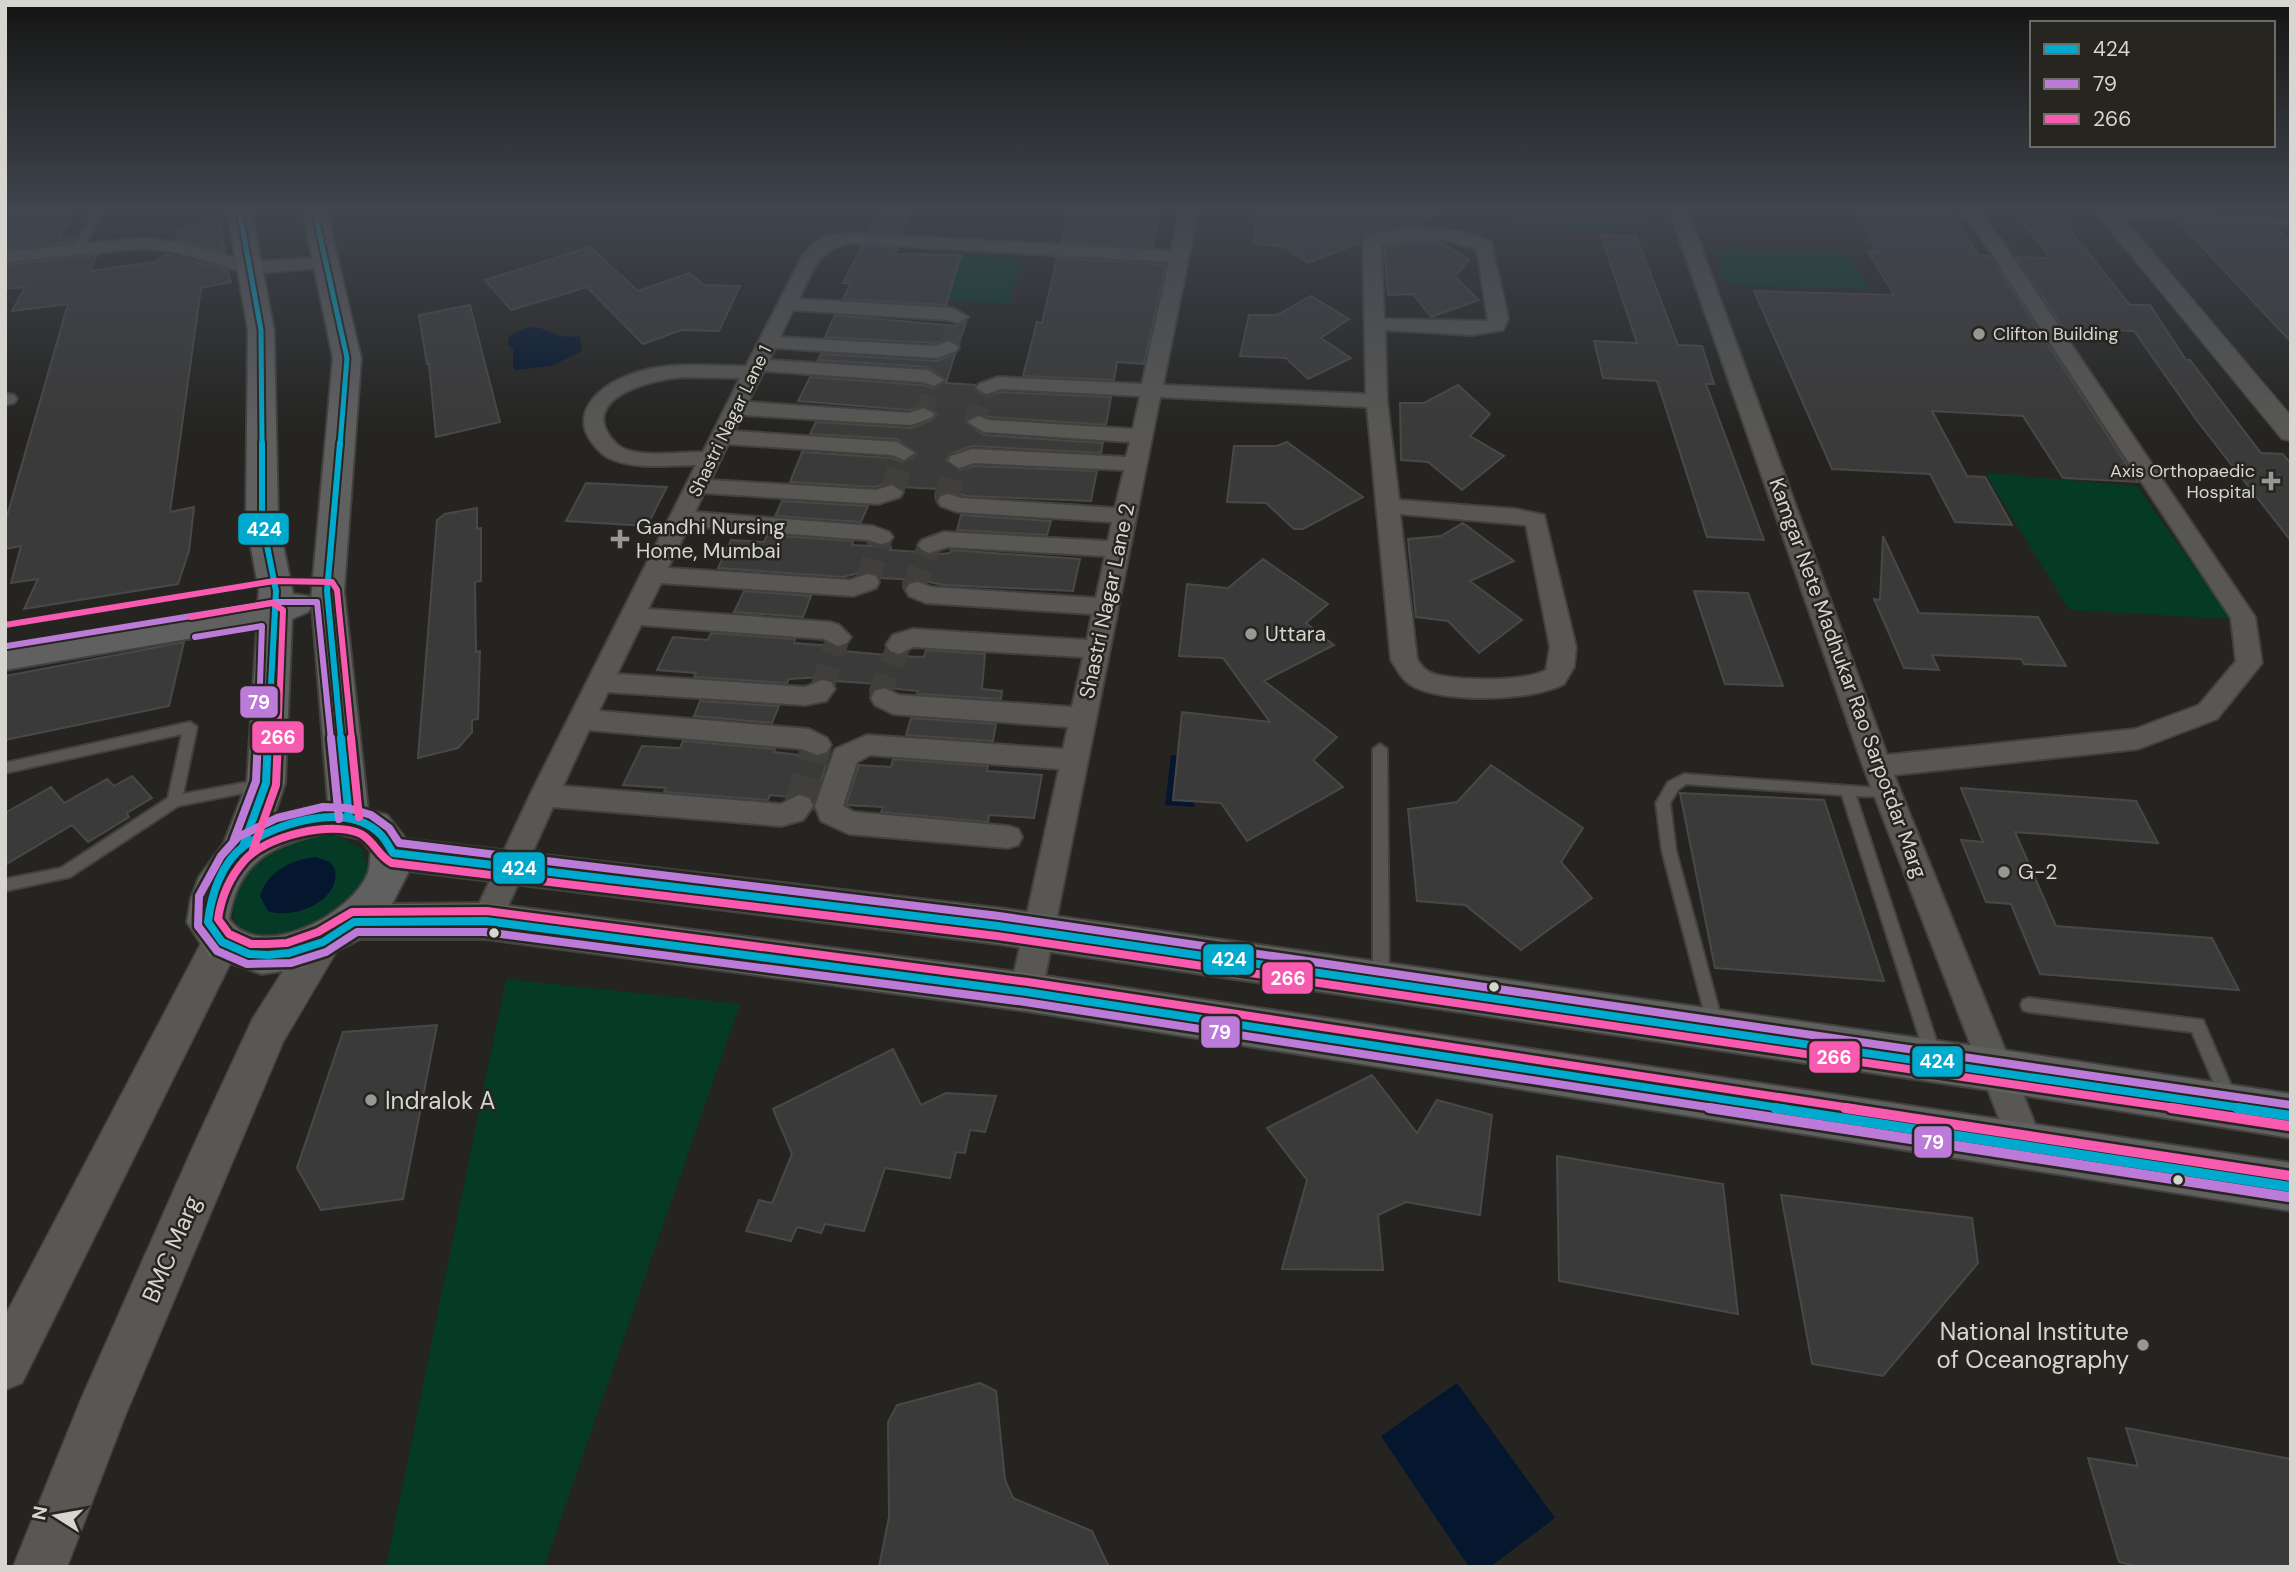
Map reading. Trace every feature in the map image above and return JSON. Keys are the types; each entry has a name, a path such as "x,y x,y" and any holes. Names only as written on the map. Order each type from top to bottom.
{"main road":[{"path":"243,846 303,821 349,818 374,826 386,836 393,853 391,874 377,900 338,932 289,953 249,954 222,942 208,922 209,900 243,846 266,783 274,602 262,520 261,330 253,282"},
{"path":"330,282 347,358 327,591 349,818"},
{"path":"5,658 105,631 327,591"},
{"path":"5,636 105,631"},
{"path":"393,853 512,865 1039,932 1996,1070 2291,1116"},
{"path":"338,932 486,921 1026,992 2026,1144 2291,1187"}],"street":[{"name":"Shastri Nagar Lane 1","path":"486,921 544,795 584,720 798,282"},
{"name":"Shastri Nagar Lane 2","path":"1026,992 1174,282"},
{"path":"1373,282 1377,401 1404,660 1413,676 1430,683 1449,686 1534,686 1548,683 1557,676 1562,664 1563,647 1536,520 1388,506"},
{"path":"1375,324 1472,329 1496,326 1498,318 1492,282"},
{"name":"Kamgar Nete Madhukar Rao Sarpotdar Marg","path":"1704,282 1887,793 2026,1144"},
{"path":"1877,766 2138,739 2208,712 2249,663 2243,617 2020,282"},
{"path":"2174,282 2291,433"},
{"path":"2185,282 2273,375"},
{"path":"788,303 952,314 958,317"},
{"path":"770,342 937,352 949,347"},
{"path":"711,459 621,456 602,441 592,427 594,412 605,397 624,384 644,376 755,369 928,376 934,380"},
{"path":"986,388 998,383 1377,401"},
{"path":"736,408 911,419 924,414"},
{"path":"978,422 984,426 1142,436"},
{"path":"722,437 897,449 904,453"},
{"path":"959,461 972,456 1135,464"},
{"path":"698,486 878,497 892,492"},
{"path":"949,501 957,505 1125,516"},
{"path":"682,518 873,533 881,537"},
{"path":"929,545 944,539 1118,549"},
{"path":"654,575 853,588 867,582"},
{"path":"918,590 926,595 1106,607"},
{"path":"634,616 830,631 838,637"},
{"path":"898,645 914,638 1097,649"},
{"path":"602,682 805,696 817,694 822,689"},
{"path":"884,698 893,704 1083,718"},
{"path":"584,720 809,739 817,745"},
{"path":"1008,837 839,819 829,806 845,756 867,745 1074,760"},
{"path":"544,795 780,815 793,812 799,806"},
{"name":"BMC Marg","path":"40,1567 100,1415 267,1031 338,932"},
{"path":"5,1366 222,942"}],"lane":[{"path":"5,768 190,727 174,801"},
{"path":"1380,749 1381,982"},
{"path":"1717,1029 1669,851 1663,803 1673,786 1684,779 1887,793"},
{"path":"5,885 65,873 174,801 266,783"},
{"path":"1847,790 1934,1061"},
{"path":"2029,1005 2197,1025 2233,1107"}],"green space":[{"path":"952,282 1016,282 1009,304 947,300"},
{"path":"1726,282 1866,282 1870,289 1728,286"},
{"path":"1985,473 2137,486 2231,619 2069,610"},
{"path":"316,836 339,836 362,849 367,869 360,888 345,905 325,920 301,931 278,937 256,936 240,928 232,911 232,903 236,888 247,872 274,851"},
{"path":"506,979 740,1004 544,1567 386,1567"}],"water":[{"path":"528,327 540,328 559,336 580,337 582,351 551,366 516,370 513,367 513,349 508,345 509,336"},
{"path":"1171,755 1199,757 1194,807 1165,805"},
{"path":"316,857 330,862 335,869 335,881 331,891 313,906 302,910 290,913 268,911 260,896 275,873 289,864"},
{"path":"1457,1383 1555,1518 1490,1567 1469,1567 1381,1436"}],"building":[{"path":"5,282 229,282 201,288 170,512 194,507 189,551 178,584 24,609 38,579 11,583 21,546 5,549 5,523 68,304 12,311 25,287 5,289"},
{"path":"487,282 629,282 638,291 663,282 740,286 719,331 681,330 643,344 587,287 511,310"},
{"path":"953,282 946,305 843,299 851,283 843,283"},
{"path":"1051,282 1162,282 1144,364 1117,362 1114,380 1023,376 1037,322 1042,323"},
{"path":"1387,282 1461,282 1479,300 1431,317 1413,294 1388,295"},
{"path":"1617,282 1654,282 1678,345 1702,346 1714,384 1706,384 1764,540 1707,537 1657,381 1603,378 1594,341 1637,343"},
{"path":"1887,282 2007,282 2138,482 2063,478 2023,416 1932,411 1967,476 1985,477 2012,525 1955,522 1930,474 1832,469 1754,291 1894,295"},
{"path":"2033,282 2112,282 2130,305 2150,305 2186,360 2190,360 2261,453 2283,454 2291,464 2291,541 2198,422 2134,331 2064,329"},
{"path":"2235,282 2291,282 2291,342"},
{"path":"1311,296 1349,319 1321,338 1351,358 1308,379 1286,358 1240,356 1249,315 1277,315"},
{"path":"470,305 500,422 436,437 429,364 419,315"},
{"path":"835,315 957,326 966,322 959,344 948,339 935,343 825,337"},
{"path":"821,354 937,361 955,354 946,383 975,385 975,390 985,396 1001,392 1111,397 1106,425 979,414 965,421 984,435 1103,443 1101,453 972,446 950,454 946,460 960,470 974,466 1097,471 1091,501 967,496 950,492 937,493 938,489 900,487 891,482 875,487 790,482 802,452 891,458 903,462 917,454 897,439 810,434 816,422 911,428 932,420 938,414 923,406 909,410 798,401 810,377 933,388 946,381 928,367 818,360"},
{"path":"1458,385 1490,414 1470,436 1504,456 1462,490 1428,462 1401,460 1400,403 1424,403"},
{"path":"1287,442 1363,497 1303,529 1294,529 1266,503 1227,502 1234,446 1277,446"},
{"path":"586,483 667,487 647,526 566,521"},
{"path":"782,501 868,506 861,522 775,516"},
{"path":"477,508 477,529 481,528 481,581 475,582 476,652 480,651 478,719 472,720 472,732 458,748 418,758 437,520 445,514"},
{"path":"961,515 1051,521 1047,535 957,530"},
{"path":"1463,523 1514,561 1470,581 1522,620 1479,653 1448,621 1416,617 1408,539 1441,536"},
{"path":"767,535 853,541 852,545 891,547 890,550 929,555 950,553 951,550 1080,559 1073,591 944,585 919,580 880,578 877,573 868,571 843,577 718,568 731,540 764,542"},
{"path":"1883,536 1919,613 2038,617 2066,666 2024,664 2021,659 1932,655 1939,670 1904,668 1874,599 1880,600"},
{"path":"1263,559 1328,604 1306,623 1334,645 1264,681 1337,737 1313,760 1343,787 1247,841 1221,803 1173,800 1182,712 1270,722 1223,658 1179,656 1187,584 1228,588"},
{"path":"744,591 811,596 803,617 734,612"},
{"path":"1694,591 1748,593 1783,686 1725,684"},
{"path":"711,633 795,639 794,643 844,647 842,651 898,656 924,657 926,650 985,654 982,689 1002,691 1001,699 917,694 918,691 878,687 879,684 834,681 823,677 789,679 787,683 694,677 696,673 657,670 673,637 708,640"},
{"path":"184,642 169,706 5,740 5,676"},
{"path":"700,701 779,706 772,723 694,716"},
{"path":"911,718 996,724 993,741 906,735"},
{"path":"683,741 775,749 774,752 816,757 827,756 827,762 815,798 800,792 790,797 770,795 768,800 664,792 666,788 623,785 642,746 680,748"},
{"path":"893,759 988,766 987,771 1042,775 1034,818 989,815 988,822 881,812 883,807 846,805 859,765 891,767"},
{"path":"1491,765 1583,828 1561,862 1592,898 1521,950 1465,905 1417,901 1408,809 1457,802"},
{"path":"132,776 152,798 127,813 129,817 88,842 72,825 5,865 5,813 51,787 64,803 107,779 114,786"},
{"name":"G-2","path":"1961,788 2136,801 2158,843 2015,832 2056,926 2212,938 2239,990 2040,974 2011,904 1986,902 1961,840 1983,842"},
{"path":"1680,793 1824,800 1884,981 1715,968"},
{"name":"Indralok A","path":"437,1025 403,1199 321,1210 297,1168 343,1032"},
{"path":"893,1049 921,1105 946,1093 996,1096 985,1132 970,1130 965,1153 956,1152 950,1178 885,1168 864,1231 825,1224 821,1233 797,1227 791,1241 746,1231 759,1200 772,1203 792,1154 773,1109"},
{"path":"1372,1075 1417,1133 1437,1100 1492,1115 1480,1215 1406,1202 1378,1215 1383,1270 1282,1269 1307,1180 1267,1128"},
{"path":"1557,1156 1723,1184 1738,1314 1559,1281"},
{"path":"1781,1195 1972,1218 1978,1263 1883,1376 1812,1364"},
{"path":"980,1383 996,1391 1005,1480 1013,1498 1092,1531 1109,1567 879,1567 889,1517 888,1422 897,1405"},
{"path":"2126,1428 2291,1459 2291,1567 2140,1567 2119,1562 2088,1458 2138,1466"}],"tunnel":[{"path":"949,347 958,317"},
{"path":"924,414 934,380"},
{"path":"978,422 974,418 986,388"},
{"path":"892,492 904,453"},
{"path":"949,501 946,496 959,461"},
{"path":"867,582 881,537"},
{"path":"918,590 914,585 930,545"},
{"path":"822,689 838,637"},
{"path":"884,698 881,691 899,645"},
{"path":"799,806 817,745"}],"transit line":[{"name":"424","path":"243,846 266,783 276,591 262,520 261,330 252,282"},
{"name":"424","path":"330,282 347,358 327,591 349,818"},
{"name":"266","path":"5,625 274,581 332,582 337,590 359,817"},
{"name":"79","path":"7,646 277,602 317,602 339,819"},
{"name":"266","path":"191,617 272,603 283,610 276,785 253,850"},
{"name":"79","path":"195,637 262,626 256,781 233,842"},
{"name":"79","path":"2289,1197 1025,1002 485,932 357,932 326,952 291,963 247,964 217,951 198,926 199,896 221,856 238,837 277,818 323,807 348,808 371,815 389,828 399,843 999,916 2291,1105"},
{"name":"424","path":"2291,1116 1996,1070 998,926 393,853 381,835 365,824 346,818 325,818 281,827 244,846 235,855 211,894 208,922 222,942 249,954 268,955 289,953 323,942 354,922 486,921 1026,992 2291,1187"},
{"name":"266","path":"2289,1126 1994,1080 997,936 392,863 385,860 373,843 360,834 344,829 325,828 285,837 250,855 221,899 218,919 229,934 251,944 268,944 287,943 318,932 352,912 487,911 1028,982 2291,1176"}],"place":[{"name":"Clifton Building","path":"1979,334"},
{"name":"Axis Orthopaedic Hospital","path":"2271,481"},
{"name":"Gandhi Nursing Home, Mumbai","path":"620,539"},
{"name":"Uttara","path":"1251,634"},
{"name":"G-2","path":"2004,872"},
{"name":"Indralok A","path":"371,1100"},
{"name":"National Institute of Oceanography","path":"2143,1345"}]}
